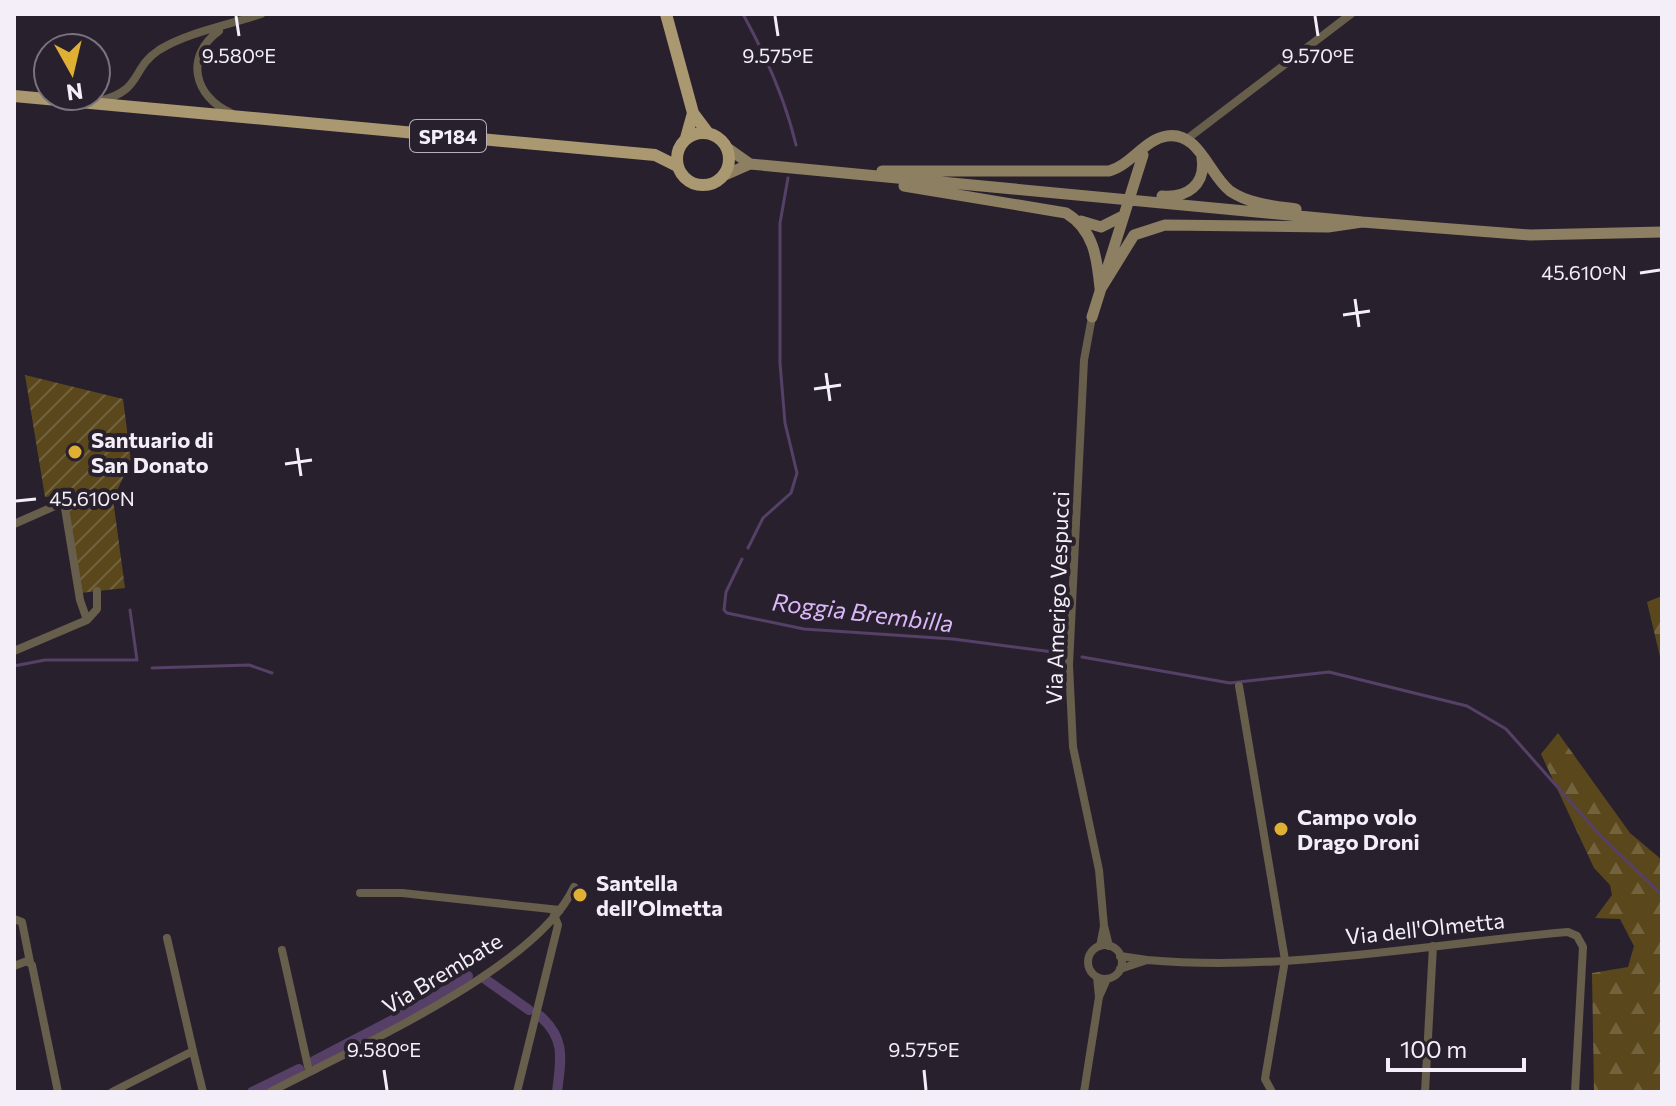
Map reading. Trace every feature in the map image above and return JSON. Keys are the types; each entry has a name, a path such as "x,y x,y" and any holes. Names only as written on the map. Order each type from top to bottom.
{"main road":[{"path":"655,155 684,140 708,133 693,113 666,14"},
{"name":"SP184","path":"112,105 655,155 677,166 685,179 698,186 713,184 750,164 1152,199 1344,221 1530,235 1662,232"},
{"path":"677,166 677,154 693,113"},
{"name":"SP184","path":"708,133 750,164"},
{"path":"845,173 903,170 1109,171 1121,168 1165,136 1187,139 1219,180 1240,196 1267,205 1333,214 1344,221"},
{"path":"725,175 729,161 726,147"},
{"path":"1092,317 1134,175 1147,147"},
{"path":"1152,199 1172,197 1192,190 1203,170 1200,154"},
{"path":"845,173 1052,208 1101,227 1121,217"},
{"path":"1077,219 1095,250 1100,290"},
{"path":"1100,290 1127,242 1141,229 1151,226 1328,227 1362,222"}],"street":[{"path":"112,96 126,92 156,52 261,14"},
{"path":"1187,139 1351,14"},
{"path":"226,26 213,35 201,52 196,75 209,100 240,117"},
{"name":"Via Amerigo Vespucci","path":"1084,1092 1099,997 1097,977 1089,970 1088,959 1105,946 1099,870 1073,747 1069,665 1084,360 1092,317"},
{"path":"14,524 64,502 80,600 87,620"},
{"path":"14,651 87,620 97,609 97,591"},
{"path":"1239,686 1285,960 1265,1079 1272,1092"},
{"name":"Via Brembate","path":"270,1092 440,1001 495,967 557,912 574,887"},
{"path":"360,893 402,893 557,912 558,925 517,1092"},
{"path":"14,919 22,922 22,963 58,1092"},
{"name":"Via dell'Olmetta","path":"1120,956 1203,965 1285,960 1568,932 1577,936 1583,947 1575,1092"},
{"path":"167,938 203,1092"},
{"path":"1105,946 1120,956 1120,969"},
{"path":"1425,1092 1433,946"},
{"path":"282,950 309,1071"},
{"name":"Via Amerigo Vespucci","path":"1099,997 1107,979 1120,969 1147,960"},
{"path":"1097,977 1107,979"},
{"path":"112,1092 193,1051"}],"green space":[{"path":"25,375 123,399 131,461 113,499 125,588 80,593 63,495 45,497"},
{"path":"1662,596 1662,665 1647,602"},
{"path":"1558,733 1630,833 1662,860 1662,1092 1594,1092 1592,973 1628,967 1634,946 1620,919 1595,918 1612,895 1610,885 1594,868 1541,754"}],"waterway":[{"name":"Roggia Brembilla","path":"743,14 774,78 796,145"},
{"name":"Roggia Brembilla","path":"748,548 763,518 791,493 797,473 785,423 780,363 780,223 788,178"},
{"name":"Roggia Brembilla","path":"742,559 726,592 724,610 727,613 804,629 953,639 1053,652"},
{"path":"14,666 45,660 137,660 130,610"},
{"name":"Roggia Brembilla","path":"1082,657 1230,683 1329,672 1467,706 1506,729 1600,835 1662,895"},
{"path":"152,668 249,665 272,673"},
{"name":"Roggia Brembilla","path":"314,1061 427,1002 468,976"},
{"name":"Roggia Brembilla","path":"485,979 529,1010"},
{"name":"Roggia Brembilla","path":"540,1016 558,1041 557,1092"},
{"name":"Roggia Brembilla","path":"252,1092 299,1069"}],"place":[{"name":"Santuario di San Donato","path":"75,452"},
{"name":"Campo volo Drago Droni","path":"1281,829"},
{"name":"Santella dell’Olmetta","path":"580,895"}]}
